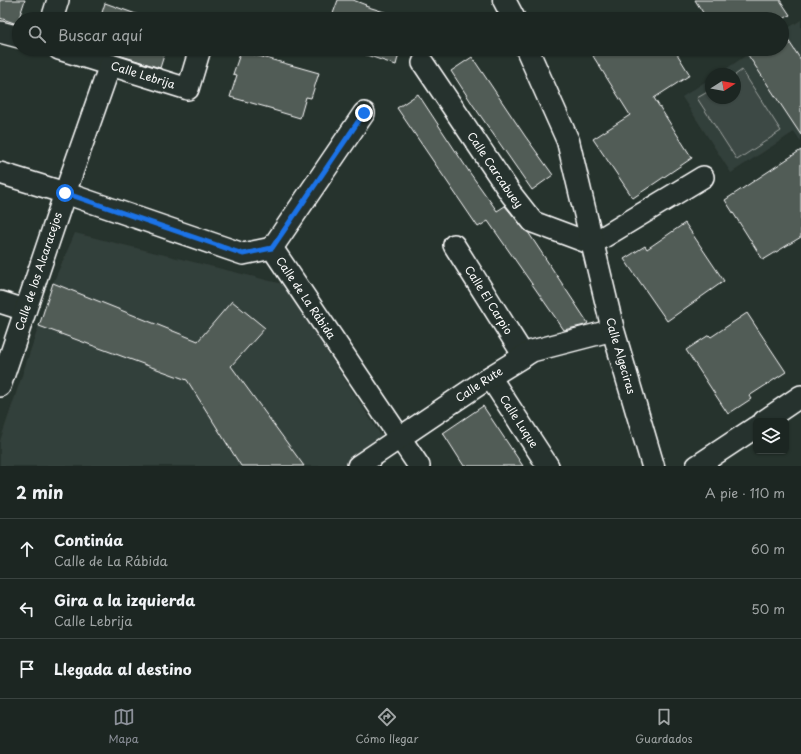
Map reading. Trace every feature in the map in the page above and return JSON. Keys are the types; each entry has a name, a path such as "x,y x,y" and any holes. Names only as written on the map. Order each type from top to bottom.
{"street":[{"path":"54,12 58,0"},
{"path":"504,0 510,12"},
{"path":"0,32 12,35"},
{"name":"Calle Lebrija","path":"81,56 188,89 198,56"},
{"name":"Calle Algeciras","path":"530,56 568,141 613,330 653,466"},
{"name":"Calle Carcabuey","path":"423,63 511,194 533,222 592,244"},
{"name":"Calle de los Alcaracejos","path":"0,386 110,65"},
{"path":"272,248 364,113"},
{"name":"Calle de La Rábida","path":"0,172 243,254 272,248 419,466"},
{"path":"592,244 703,177"},
{"name":"Calle El Carpio","path":"454,245 524,356"},
{"path":"0,302 26,310"},
{"name":"Calle Rute","path":"358,466 490,377 532,351 613,330"},
{"name":"Calle Luque","path":"490,377 548,466"},
{"path":"768,418 801,396"},
{"path":"697,466 753,429"}],"shaded area":[{"path":"801,20 801,142 794,132 731,173 682,97 705,82 705,104 741,104 741,68 727,68 745,56 789,56 789,28"},
{"path":"742,70 781,131 737,160 697,98 705,93 705,104 741,104"},
{"path":"75,233 283,284 384,440 344,466 0,466 0,441 53,283"}],"building":[{"path":"0,0 25,0 21,12 12,12 12,22 0,18"},
{"path":"338,0 353,0 366,5 365,6 384,12 334,12"},
{"path":"695,0 780,0 788,12 703,12"},
{"path":"105,3 130,12 102,12"},
{"path":"789,42 801,60 801,135 749,56 789,56"},
{"path":"122,56 164,56 160,68"},
{"path":"239,56 259,56 319,73 311,98 306,97 300,118 230,97 237,75 233,74"},
{"path":"370,56 398,56 396,65"},
{"path":"593,56 678,56 690,75 654,98 692,158 633,198 593,139 630,115"},
{"path":"472,57 553,175 532,190 451,71"},
{"path":"418,94 497,211 505,206 528,232 588,323 564,330 488,221 478,227 397,108"},
{"path":"801,150 801,237 763,260 725,200"},
{"path":"685,223 724,281 667,321 624,259 645,246 647,249"},
{"path":"53,283 198,341 232,301 265,328 231,366 304,466 241,466 187,380 39,326"},
{"path":"747,313 786,372 749,396 751,399 728,414 686,350 709,335 711,337"},
{"path":"483,406 523,466 464,466 443,433"}],"route":[{"path":"65,193 243,254 272,248 364,113"}]}
